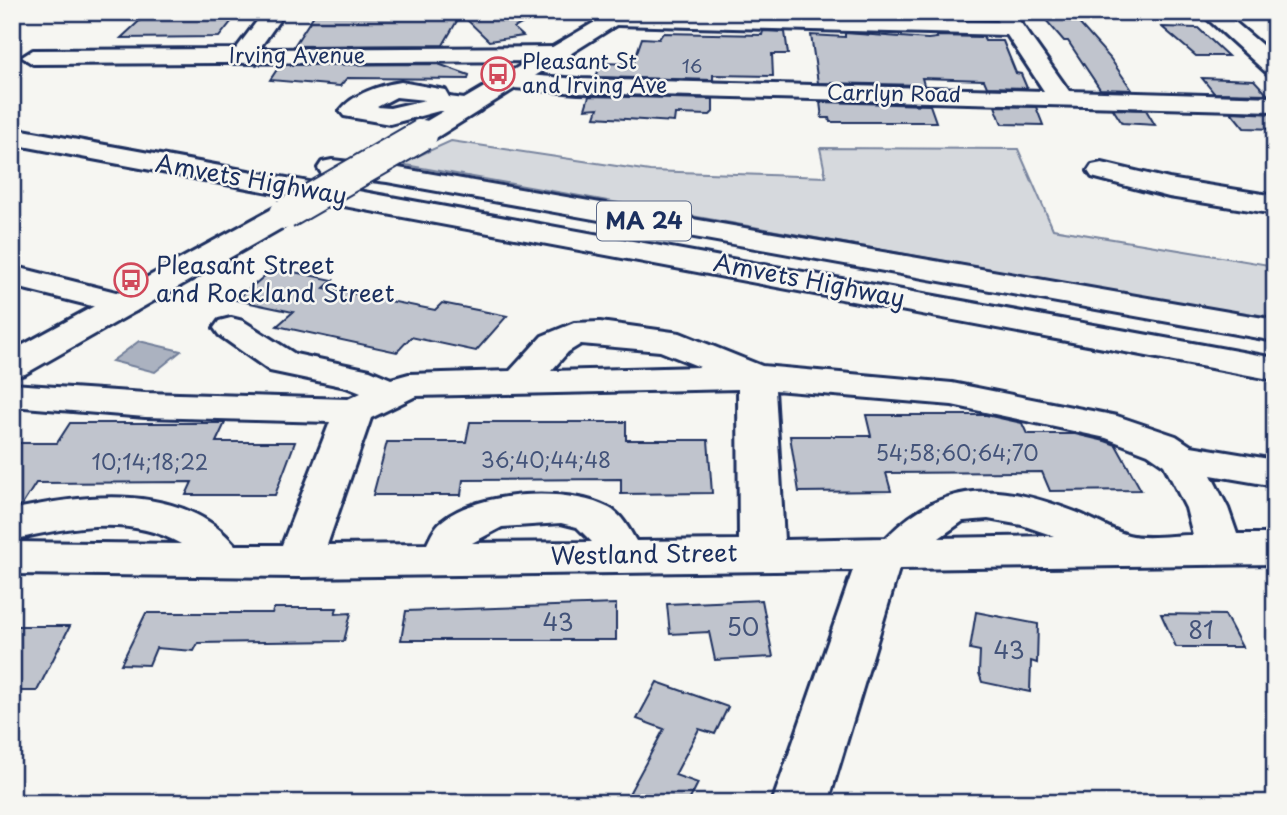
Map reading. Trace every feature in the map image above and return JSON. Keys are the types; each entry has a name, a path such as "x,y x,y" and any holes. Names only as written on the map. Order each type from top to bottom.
{"main road":[{"path":"242,56 275,12"},
{"path":"1210,12 1275,68"},
{"path":"12,366 285,214 561,54 621,16 1008,21 1061,98"},
{"name":"Irving Avenue","path":"33,57 561,54"},
{"name":"Carrlyn Road","path":"514,81 578,86 1275,104"},
{"path":"439,104 471,106"},
{"name":"Amvets Highway","path":"12,112 1118,301 1275,331"},
{"name":"Amvets Highway","path":"12,136 1275,369"},
{"path":"1102,171 1169,188 1275,205"},
{"path":"12,276 124,303"},
{"path":"1118,301 1275,317"},
{"path":"231,328 283,363 357,378 391,393"},
{"path":"755,377 762,555"},
{"path":"12,395 145,405 354,411 409,385 755,377 952,394 1116,428 1146,437 1179,457 1275,473"},
{"path":"299,561 354,411"},
{"path":"1179,457 1207,508 1219,550"},
{"path":"12,525 62,514 94,511 136,513 176,522 202,536 223,560"},
{"name":"Westland Street","path":"12,558 299,561 1275,549"},
{"path":"800,803 890,553"}],"shaded area":[{"path":"451,141 650,171 826,177 820,148 1018,149 1053,229 1275,266 1275,317 1214,309 400,164"},
{"path":"139,341 181,351 155,372 112,361"}],"building":[{"path":"149,12 239,12 219,37 121,38"},
{"path":"316,12 543,12 514,28 523,36 489,41 461,14 443,45 294,46"},
{"path":"923,12 966,12 970,19 926,18"},
{"path":"1039,12 1069,12 1110,58 1132,90 1100,89 1068,41 1064,41"},
{"path":"1162,27 1198,28 1228,56 1196,56"},
{"path":"763,31 785,32 788,54 772,54 773,76 713,75 713,80 596,77 601,63 633,64 642,38 659,39 663,33 762,35"},
{"path":"845,33 928,39 937,38 936,36 983,37 985,41 1003,41 1016,73 1021,74 1027,88 987,87 984,80 922,78 924,85 818,83 811,35 845,37"},
{"path":"438,64 469,75 468,79 347,78 340,86 270,80 280,65"},
{"path":"1202,78 1254,80 1267,94 1214,93"},
{"path":"589,96 713,99 713,112 710,115 675,114 674,122 595,117 598,108 585,109"},
{"path":"820,102 930,105 936,122 830,122 829,118 822,118"},
{"path":"995,106 1036,107 1043,125 1002,124"},
{"path":"1113,109 1146,110 1155,125 1122,123"},
{"path":"1231,112 1275,114 1275,129 1244,128"},
{"path":"274,268 333,280 324,288 435,310 442,303 507,316 476,351 411,337 397,352 277,326 293,312 236,300"},
{"path":"866,415 986,415 1022,423 1027,434 1075,434 1105,441 1116,445 1141,490 1050,491 1042,472 886,473 891,491 799,492 790,436 871,436"},
{"path":"470,422 626,422 626,440 708,440 712,493 621,494 621,479 463,480 461,495 373,495 387,442 466,442"},
{"path":"70,423 225,423 216,442 295,442 275,495 186,495 192,482 36,483 22,505 12,507 12,443 57,443"},
{"path":"762,600 773,657 715,660 709,632 670,634 667,604"},
{"path":"616,604 616,640 401,640 406,611"},
{"path":"274,608 337,608 335,614 351,613 344,641 198,643 194,651 156,648 149,665 121,664 146,613 272,613"},
{"path":"976,612 1038,624 1037,663 1031,661 1030,692 982,682 979,673 980,651 970,649"},
{"path":"1161,614 1225,615 1242,647 1176,647"},
{"path":"12,626 70,626 37,691 12,691"},
{"path":"657,682 728,707 715,734 699,729 675,775 698,783 688,803 624,803 664,729 637,719"}],"place":[{"name":"Pleasant St and Irving Ave","path":"498,74"},
{"name":"Pleasant Street and Rockland Street","path":"131,280"}]}
